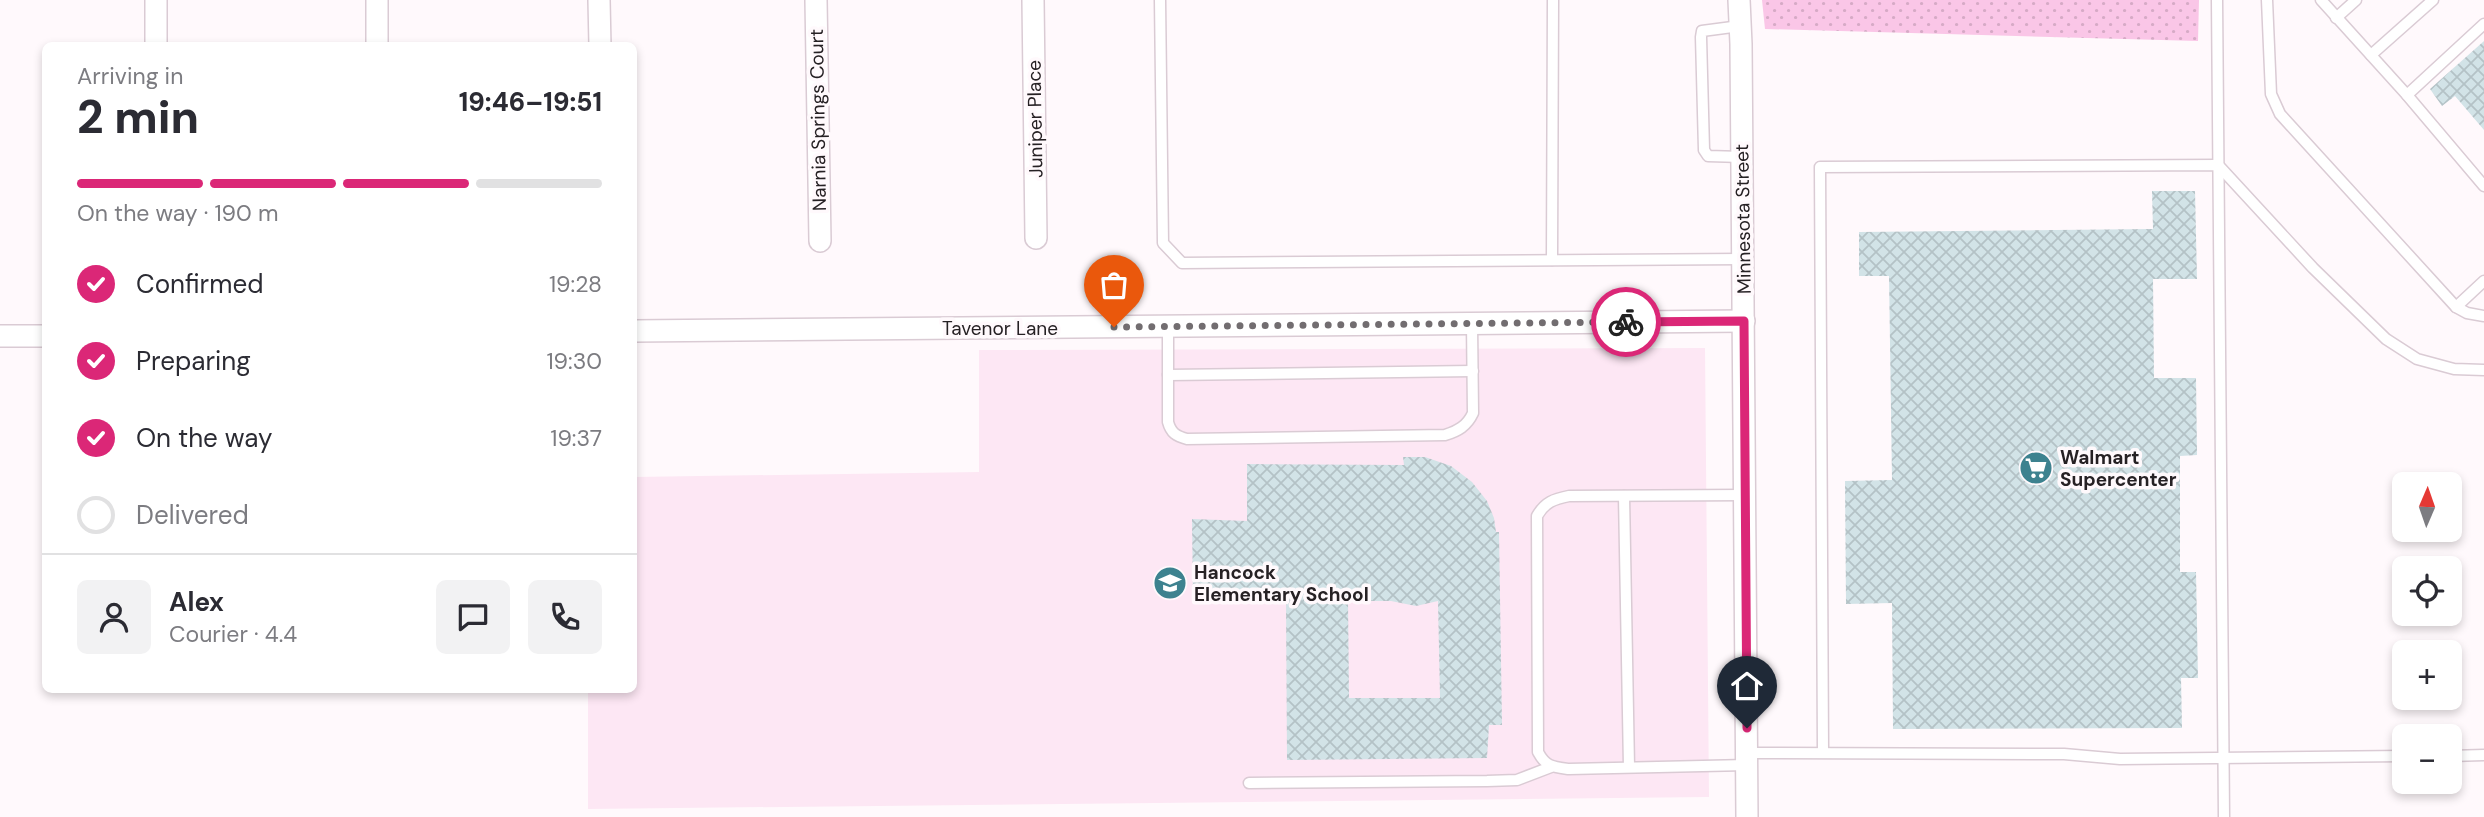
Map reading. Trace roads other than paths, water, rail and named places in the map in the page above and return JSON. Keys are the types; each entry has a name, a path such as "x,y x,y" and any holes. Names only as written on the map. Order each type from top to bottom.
{"street":[{"path":"156,0 156,42"},
{"path":"377,0 377,42"},
{"path":"600,0 600,42"},
{"name":"Narnia Springs Court","path":"816,0 820,241"},
{"name":"Juniper Place","path":"1033,0 1036,238"},
{"name":"Minnesota Street","path":"1739,0 1747,817"},
{"name":"Tavenor Lane","path":"637,331 1744,321"},
{"path":"0,336 42,336"}],"lane":[{"path":"1160,0 1163,243 1182,263 1743,259"},
{"path":"1552,261 1553,0"},
{"path":"2217,0 2224,817"},
{"path":"2267,0 2271,94 2280,114 2456,307 2467,313 2484,316"},
{"path":"2321,0 2484,186"},
{"path":"2336,18 2356,0"},
{"path":"2371,55 2433,0"},
{"path":"2407,95 2484,24"},
{"path":"1740,26 1702,31 1701,37 1704,150 1708,156 1742,157"},
{"path":"1823,752 1820,167 2218,165 2313,268 2386,339 2417,359 2454,369 2484,370"},
{"path":"2456,307 2484,281"},
{"path":"1168,326 1168,422 1170,431 1187,439 1445,435 1463,427 1473,413 1472,324"},
{"path":"1168,376 1473,371"},
{"path":"1551,767 1543,762 1538,752 1537,516 1543,507 1554,498 1745,495"},
{"path":"1624,496 1629,767"},
{"path":"1249,783 1517,780 1551,767 1629,767 1823,752 2064,754 2120,759 2392,756"},
{"path":"2462,756 2484,755"}],"place":[{"name":"Walmart Supercenter","path":"2036,468"},
{"name":"Hancock Elementary School","path":"1170,583"}]}
